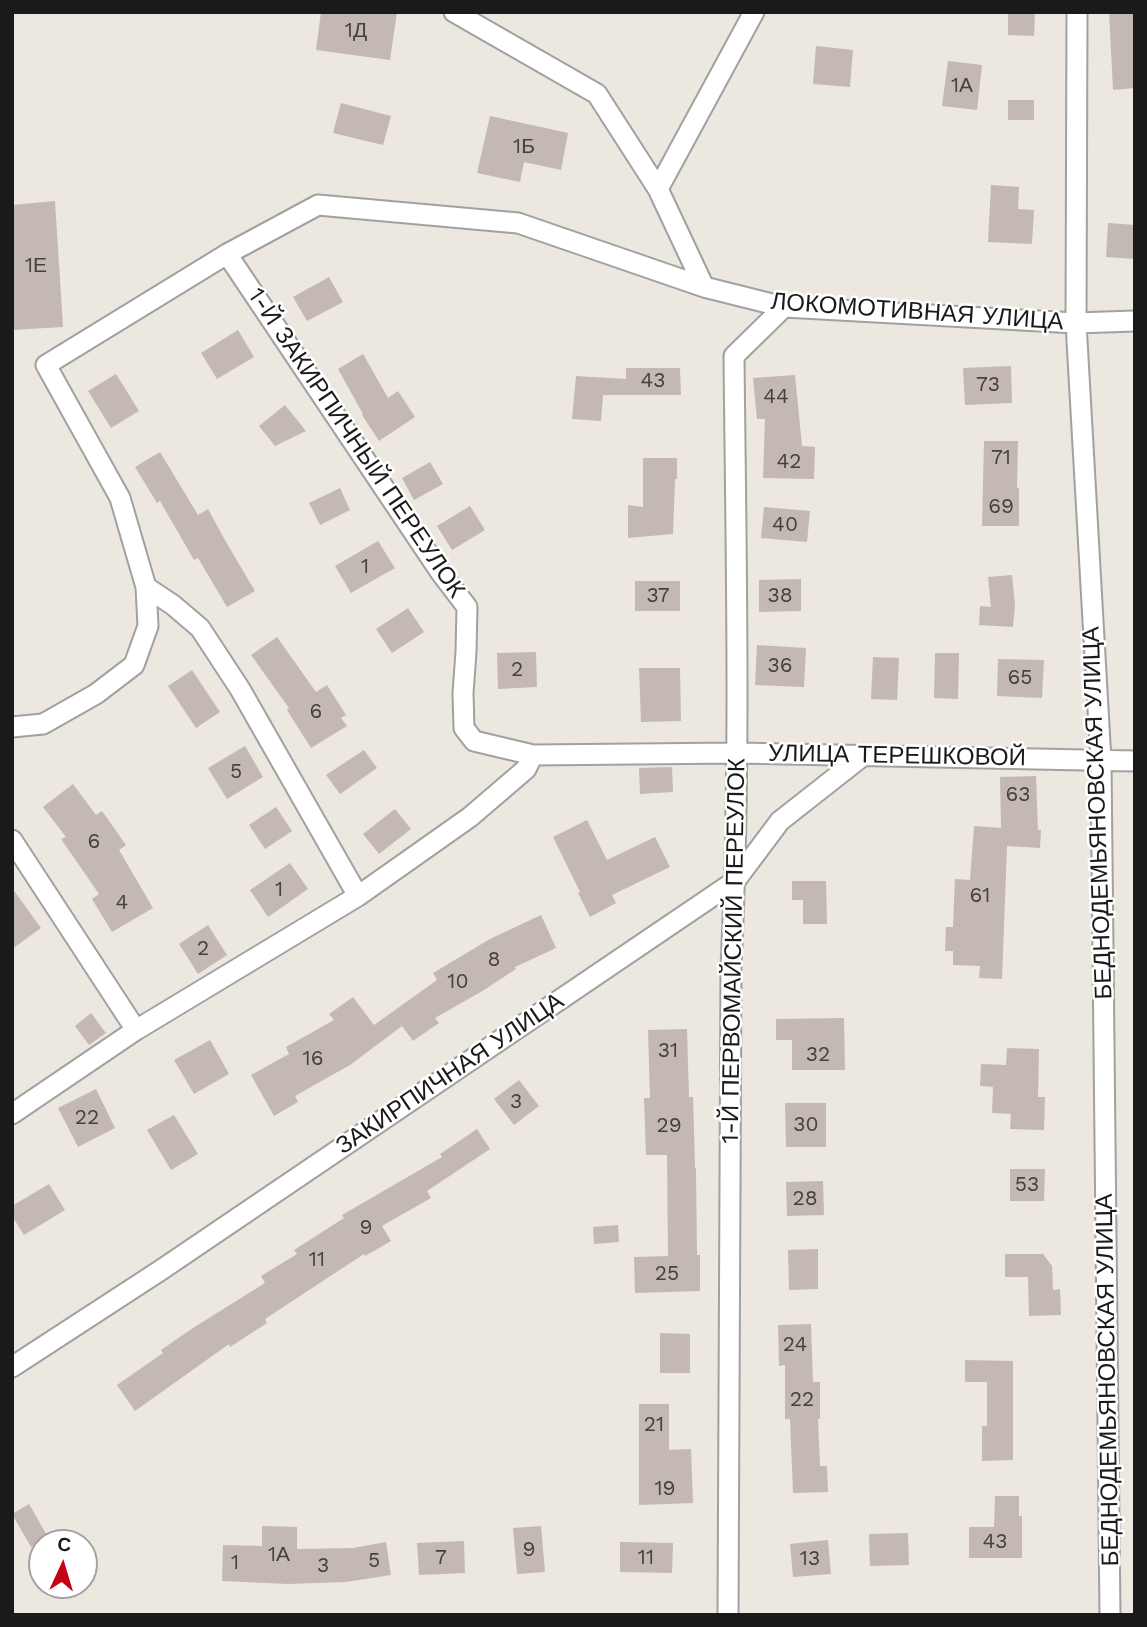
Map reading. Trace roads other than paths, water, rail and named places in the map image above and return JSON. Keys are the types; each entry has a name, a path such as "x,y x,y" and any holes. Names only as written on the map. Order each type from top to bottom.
{"street":[{"path":"454,12 597,94 658,189 704,287"},
{"path":"658,189 754,12"},
{"name":"БЕДНОДЕМЬЯНОВСКАЯ УЛИЦА","path":"1077,12 1076,323 1101,761 1110,1615"},
{"name":"ЛОКОМОТИВНАЯ УЛИЦА","path":"13,729 43,724 96,694 134,666 148,626 146,587 120,498 46,365 227,254 318,205 519,223 704,287 784,307 1076,323 1135,321"},
{"name":"1-Й ЗАКИРПИЧНЫЙ ПЕРЕУЛОК","path":"227,254 441,573 467,607 464,728 474,741 533,755"},
{"name":"1-Й ПЕРВОМАЙСКИЙ ПЕРЕУЛОК","path":"728,1615 731,968 737,753 734,356 784,307"},
{"path":"146,587 200,628 240,689 358,896"},
{"name":"УЛИЦА ТЕРЕШКОВОЙ","path":"533,755 737,753 1135,761"},
{"path":"12,1114 136,1030 358,896 470,817 526,769 533,755"},
{"name":"ЗАКИРПИЧНАЯ УЛИЦА","path":"12,1367 161,1270 735,881 780,821 864,755"},
{"path":"12,839 136,1030"}]}
